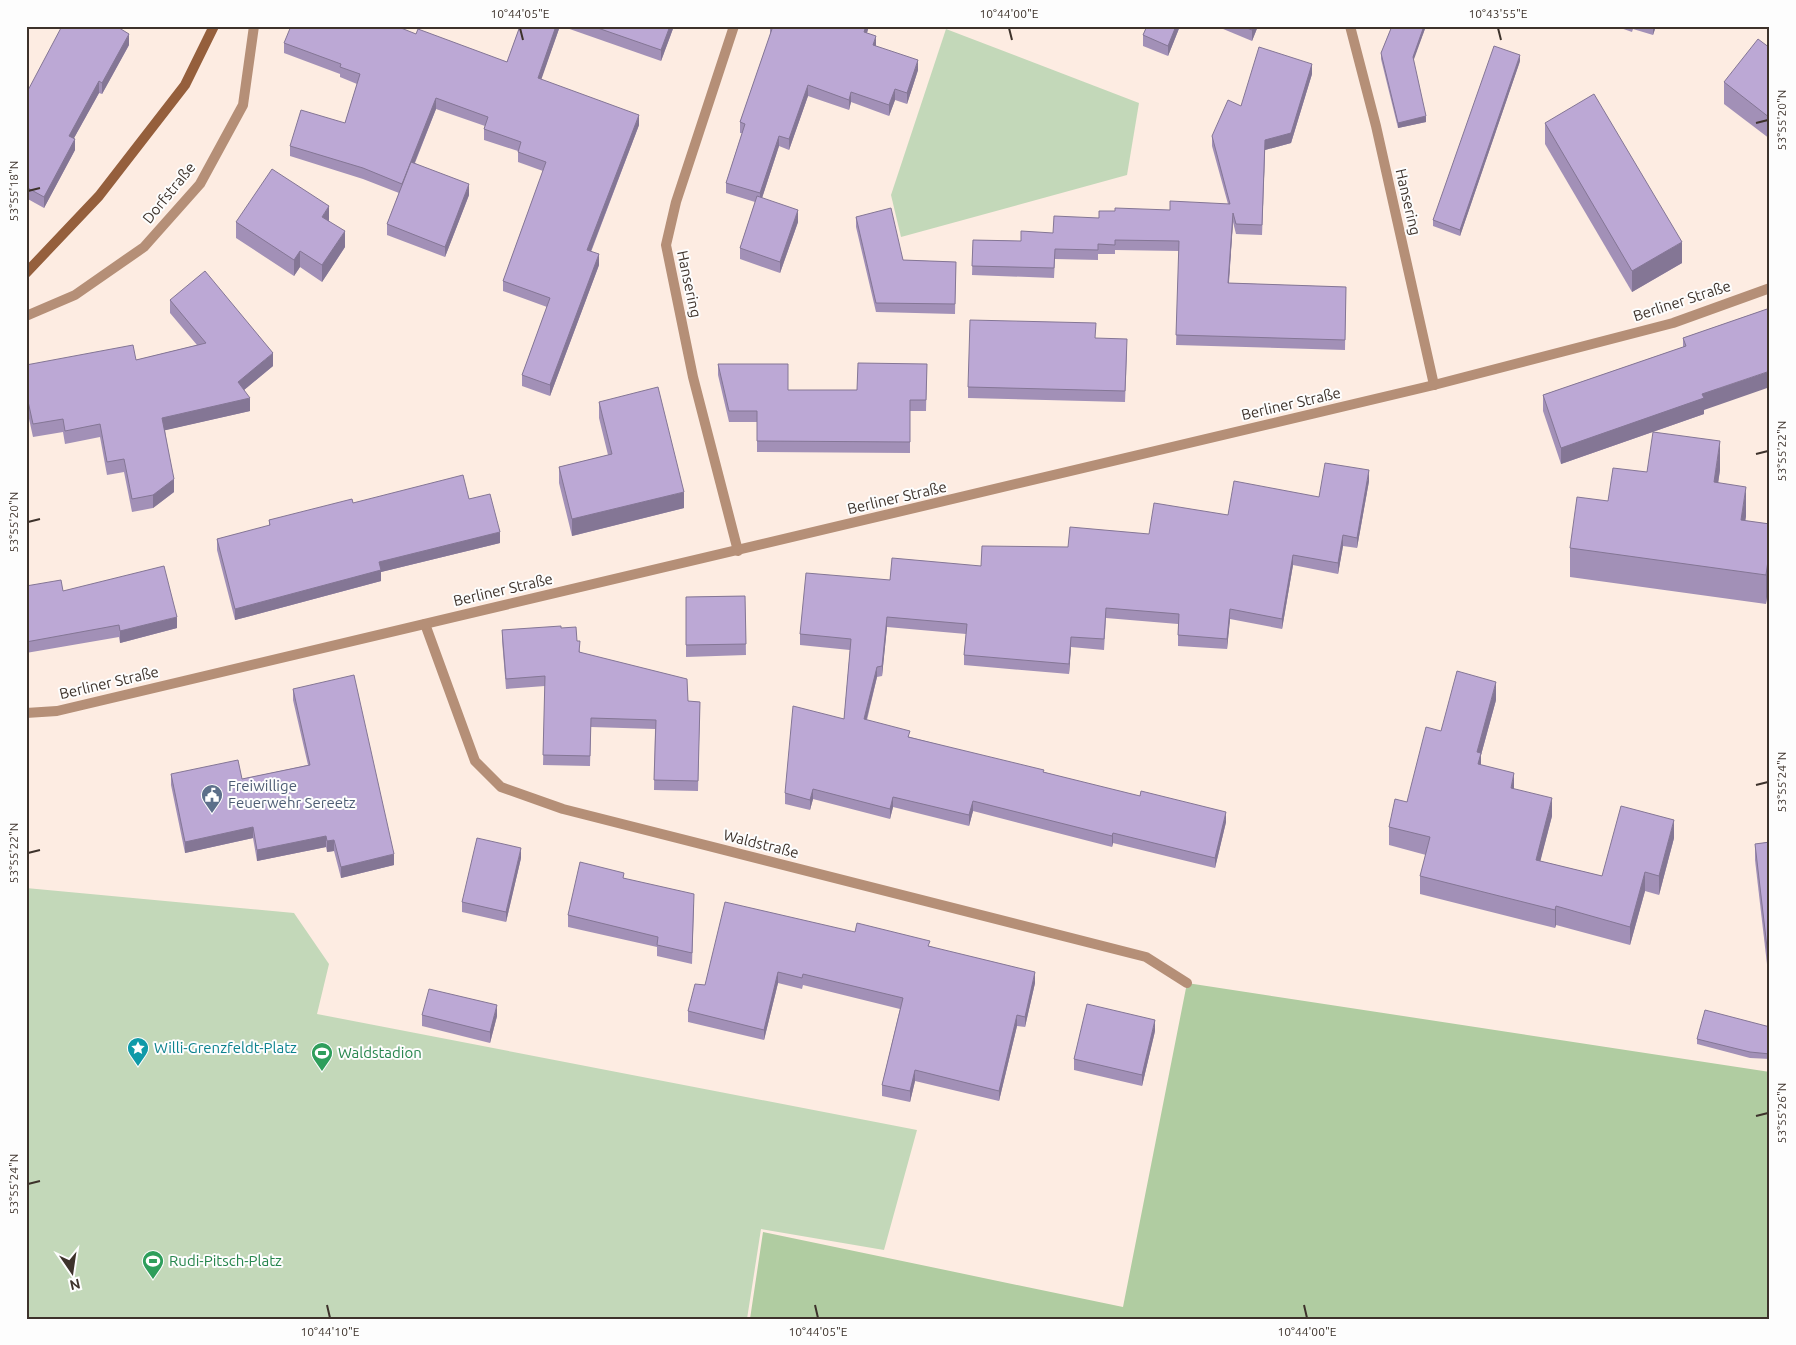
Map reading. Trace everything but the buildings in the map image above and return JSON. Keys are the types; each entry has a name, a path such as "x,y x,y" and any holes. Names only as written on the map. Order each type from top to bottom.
{"main road":[{"path":"26,274 98,196 184,85 214,26"}],"street":[{"name":"Dorfstraße","path":"26,316 75,295 144,247 200,184 243,105 254,26"},
{"name":"Hansering","path":"734,26 676,202 666,245 693,377 738,551"},
{"name":"Hansering","path":"1350,26 1376,126 1434,385"},
{"name":"Berliner Straße","path":"26,713 57,711 1434,385 1673,323 1770,288"},
{"name":"Waldstraße","path":"424,624 475,761 501,787 563,809 1146,957 1187,983"}],"green space":[{"path":"946,29 1139,103 1127,175 901,237 891,195"},
{"name":"Waldstadion","path":"26,888 294,913 329,964 317,1014 917,1130 884,1250 761,1229 747,1319 26,1319"},
{"path":"1187,983 1770,1072 1770,1319 750,1319 763,1232 1123,1307"}],"place":[{"name":"Freiwillige Feuerwehr Sereetz","path":"212,814"},
{"name":"Willi-Grenzfeldt-Platz","path":"138,1067"},
{"name":"Waldstadion","path":"322,1072"},
{"name":"Rudi-Pitsch-Platz","path":"153,1280"}]}
